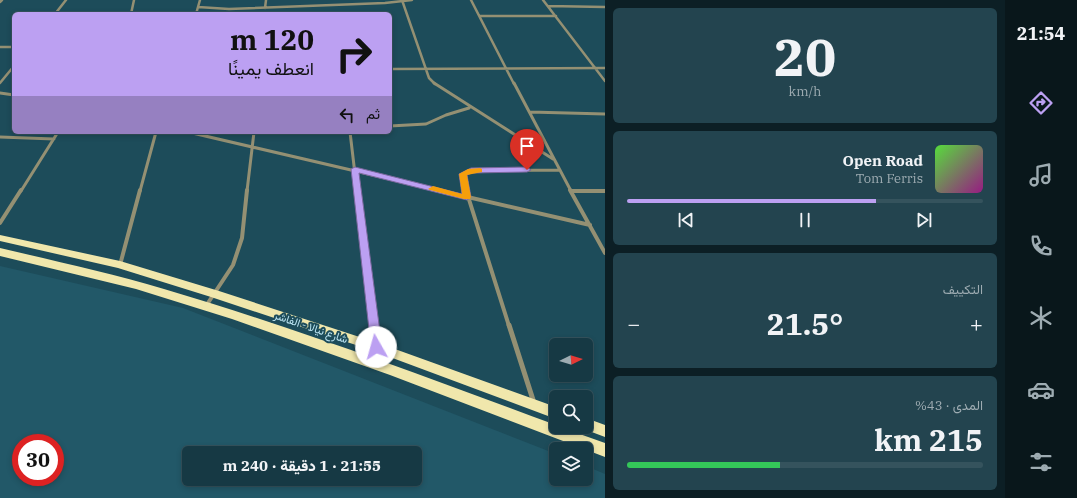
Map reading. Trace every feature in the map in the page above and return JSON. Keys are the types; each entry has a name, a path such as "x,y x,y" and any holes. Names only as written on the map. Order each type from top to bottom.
{"highway":[{"name":"شارع نيالا - الفاشر","path":"0,238 120,265 215,294 376,347 549,410"},
{"name":"شارع نيالا - الفاشر","path":"0,252 110,279 206,306 369,362 605,450"},
{"path":"593,427 605,431"}],"street":[{"path":"57,12 66,0"},
{"path":"132,12 134,0"},
{"path":"197,12 200,0"},
{"path":"265,8 266,0"},
{"path":"198,7 229,9 265,8 412,0"},
{"path":"471,0 553,159 605,253"},
{"path":"543,0 605,81"},
{"path":"402,1 429,78 437,86 469,108 553,159"},
{"path":"548,6 605,7"},
{"path":"480,16 556,16"},
{"path":"0,47 12,47"},
{"path":"0,83 12,68"},
{"path":"392,69 605,68"},
{"path":"0,93 12,95"},
{"path":"392,126 426,124 446,115 469,108"},
{"path":"530,112 605,114"},
{"path":"0,222 57,134"},
{"path":"120,265 155,134"},
{"path":"197,134 355,169 467,197 590,225"},
{"path":"206,306 233,265 242,238 254,134"},
{"path":"350,134 376,347"},
{"path":"0,137 54,139"},
{"path":"534,405 467,197 463,174 471,171 511,169 559,170"},
{"path":"572,191 605,191"}],"shaded area":[{"path":"0,266 183,308 549,451 549,486 593,486 593,469 605,474 605,498 0,498"}],"slow traffic":[{"path":"433,189 467,197 463,174 480,170"}],"route":[{"path":"376,347 355,169 467,197 463,174 471,171 511,169 527,170"}]}
